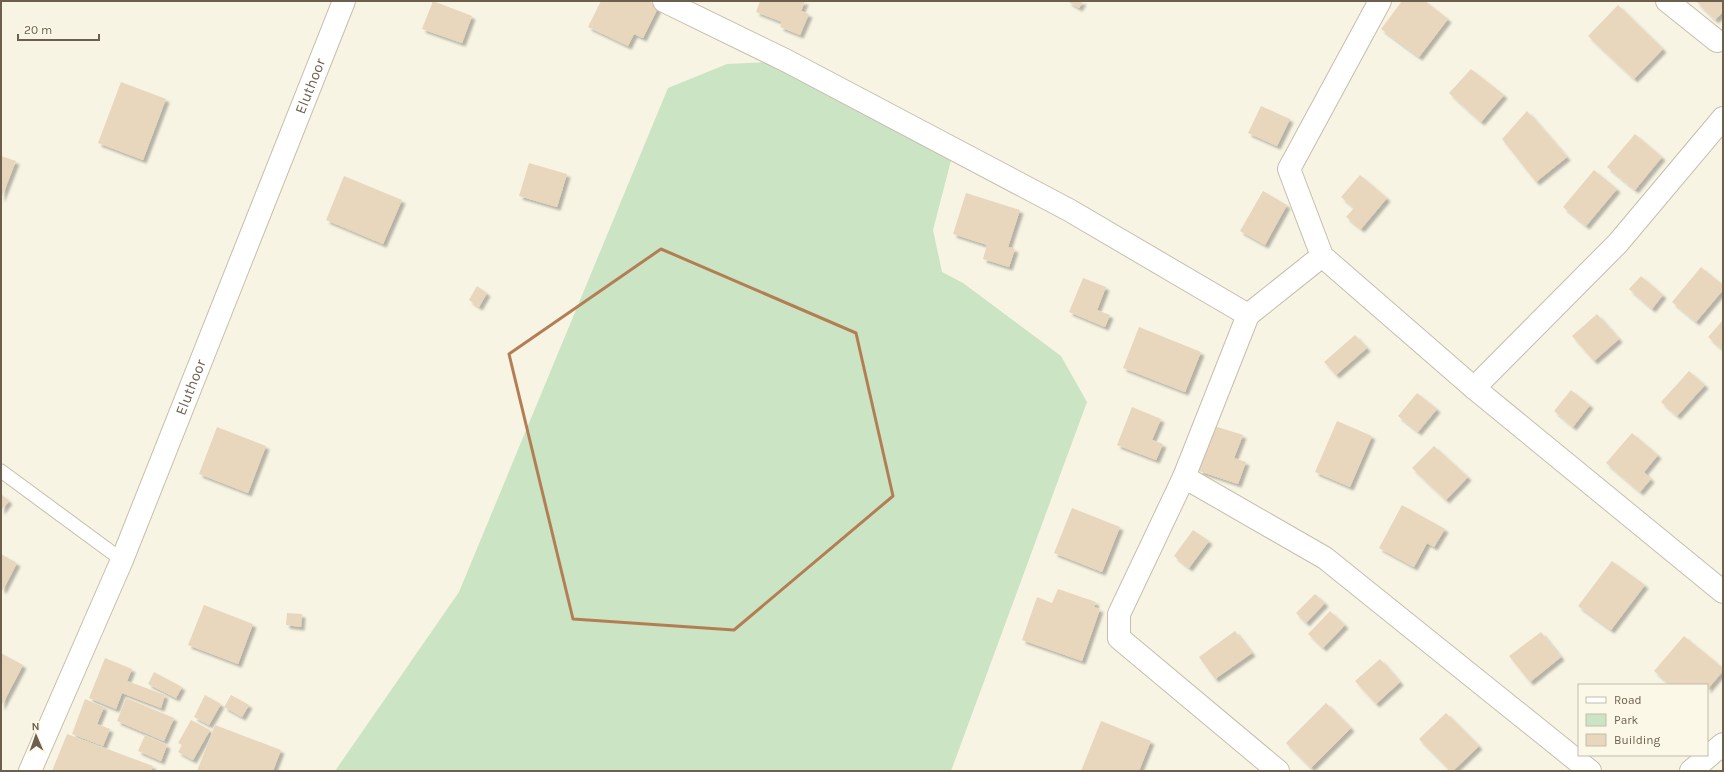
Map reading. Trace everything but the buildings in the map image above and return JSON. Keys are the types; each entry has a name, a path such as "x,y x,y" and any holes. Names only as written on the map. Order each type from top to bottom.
{"street":[{"name":"Eluthoor","path":"30,771 122,560 344,1"},
{"path":"664,1 787,61 1062,206 1248,315"},
{"path":"1380,1 1289,169 1322,256 1474,388 1723,592"},
{"path":"1667,1 1721,41"},
{"path":"1474,388 1618,243 1723,118"},
{"path":"1278,771 1119,638 1119,614 1184,477 1248,315 1322,256"},
{"path":"1184,477 1325,558 1590,771"},
{"path":"1691,771 1723,744"}],"lane":[{"path":"1,471 122,560"}],"highlighted area":[{"path":"661,249 856,333 893,496 734,630 573,619 509,354"}],"green space":[{"path":"787,61 954,149 933,230 942,272 963,283 1061,356 1087,402 951,771 335,771 459,592 668,88 727,64"}]}
